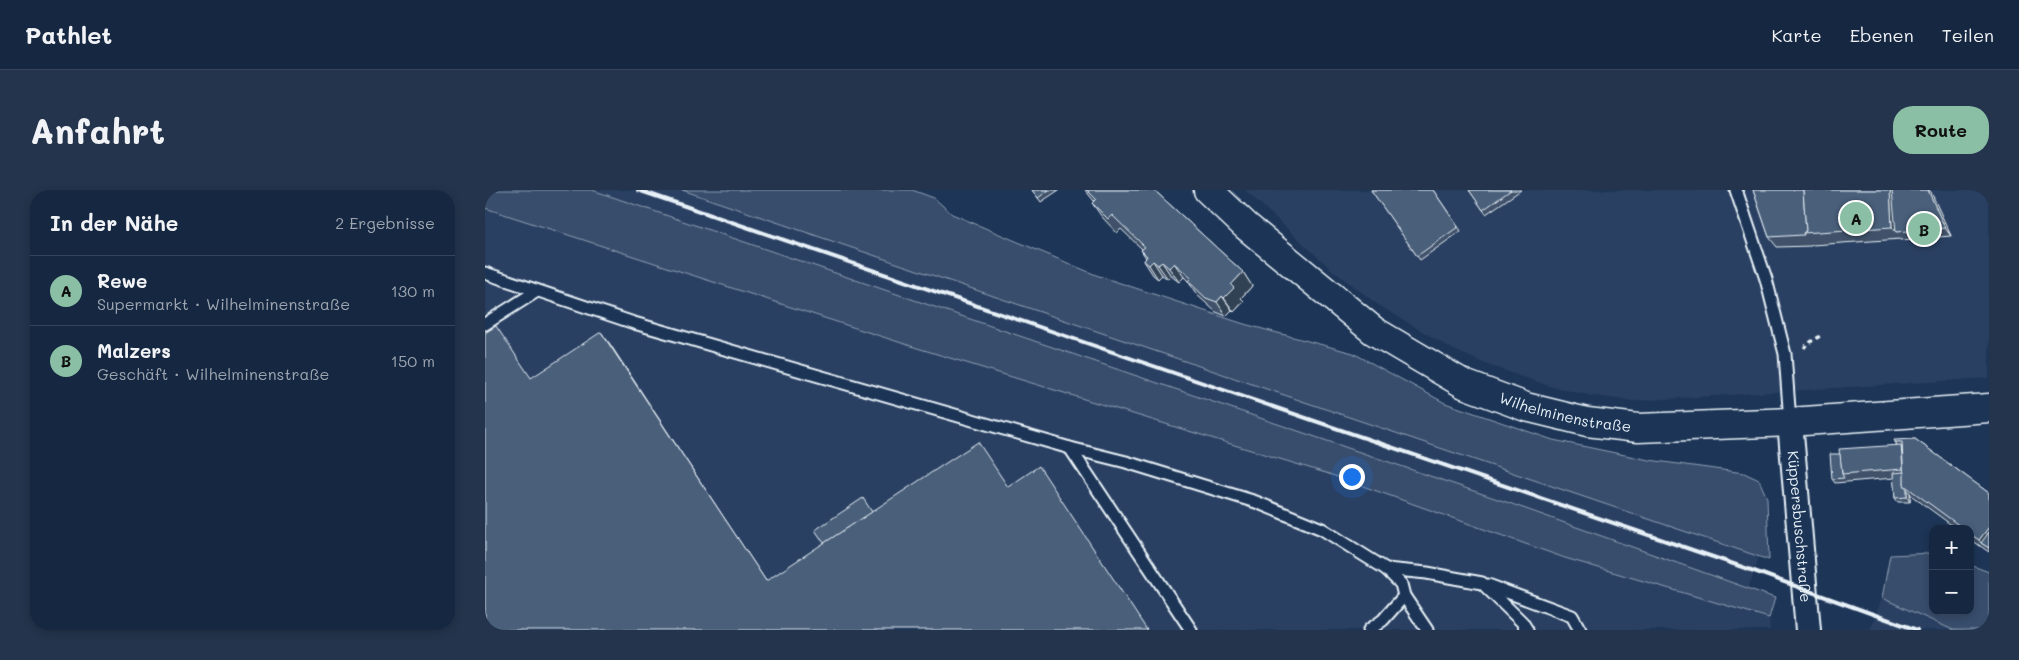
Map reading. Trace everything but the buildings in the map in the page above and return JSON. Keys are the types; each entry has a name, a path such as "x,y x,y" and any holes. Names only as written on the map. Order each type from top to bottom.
{"street":[{"name":"Wilhelminenstraße","path":"1208,190 1246,226 1374,331 1464,384 1526,407 1587,422 1638,428 1790,422 1989,408"},
{"name":"Küppersbuschstraße","path":"1790,422 1808,630"}],"lane":[{"path":"1736,190 1765,279 1785,354 1790,422"},
{"path":"485,273 634,323 1070,448 1126,462 1256,502 1322,529 1387,569 1401,584 1404,596 1427,630"},
{"path":"485,324 537,291"},
{"path":"1070,448 1191,630"},
{"path":"1387,569 1427,573 1483,583 1572,616 1580,630"},
{"path":"1483,583 1522,622 1527,630"},
{"path":"1374,628 1404,596"}],"shaded area":[{"path":"485,190 592,190 1509,503 1775,598 1769,618 1565,558 1329,474 914,347 485,208"},
{"path":"592,190 682,190 1759,556 1748,589 1509,503"},
{"path":"682,190 912,190 934,198 952,214 1096,275 1244,324 1353,353 1445,403 1553,440 1649,460 1744,473 1759,480 1767,498 1769,560"},
{"path":"1245,190 1989,190 1989,378 1634,401 1593,396 1549,386 1488,365 1452,349 1380,306 1332,270"},
{"path":"485,208 914,347 1329,474 1565,558 1769,618 1770,630 485,630"},
{"path":"1929,553 1929,615 1974,615 1974,566 1989,572 1989,630 1953,630 1882,598 1890,555"},
{"path":"1882,598 1953,630 1870,630"}],"railway":[{"path":"638,190 1754,571 1917,630"}],"place":[{"name":"Rewe","path":"1856,218"},
{"name":"Malzers","path":"1924,229"}]}
